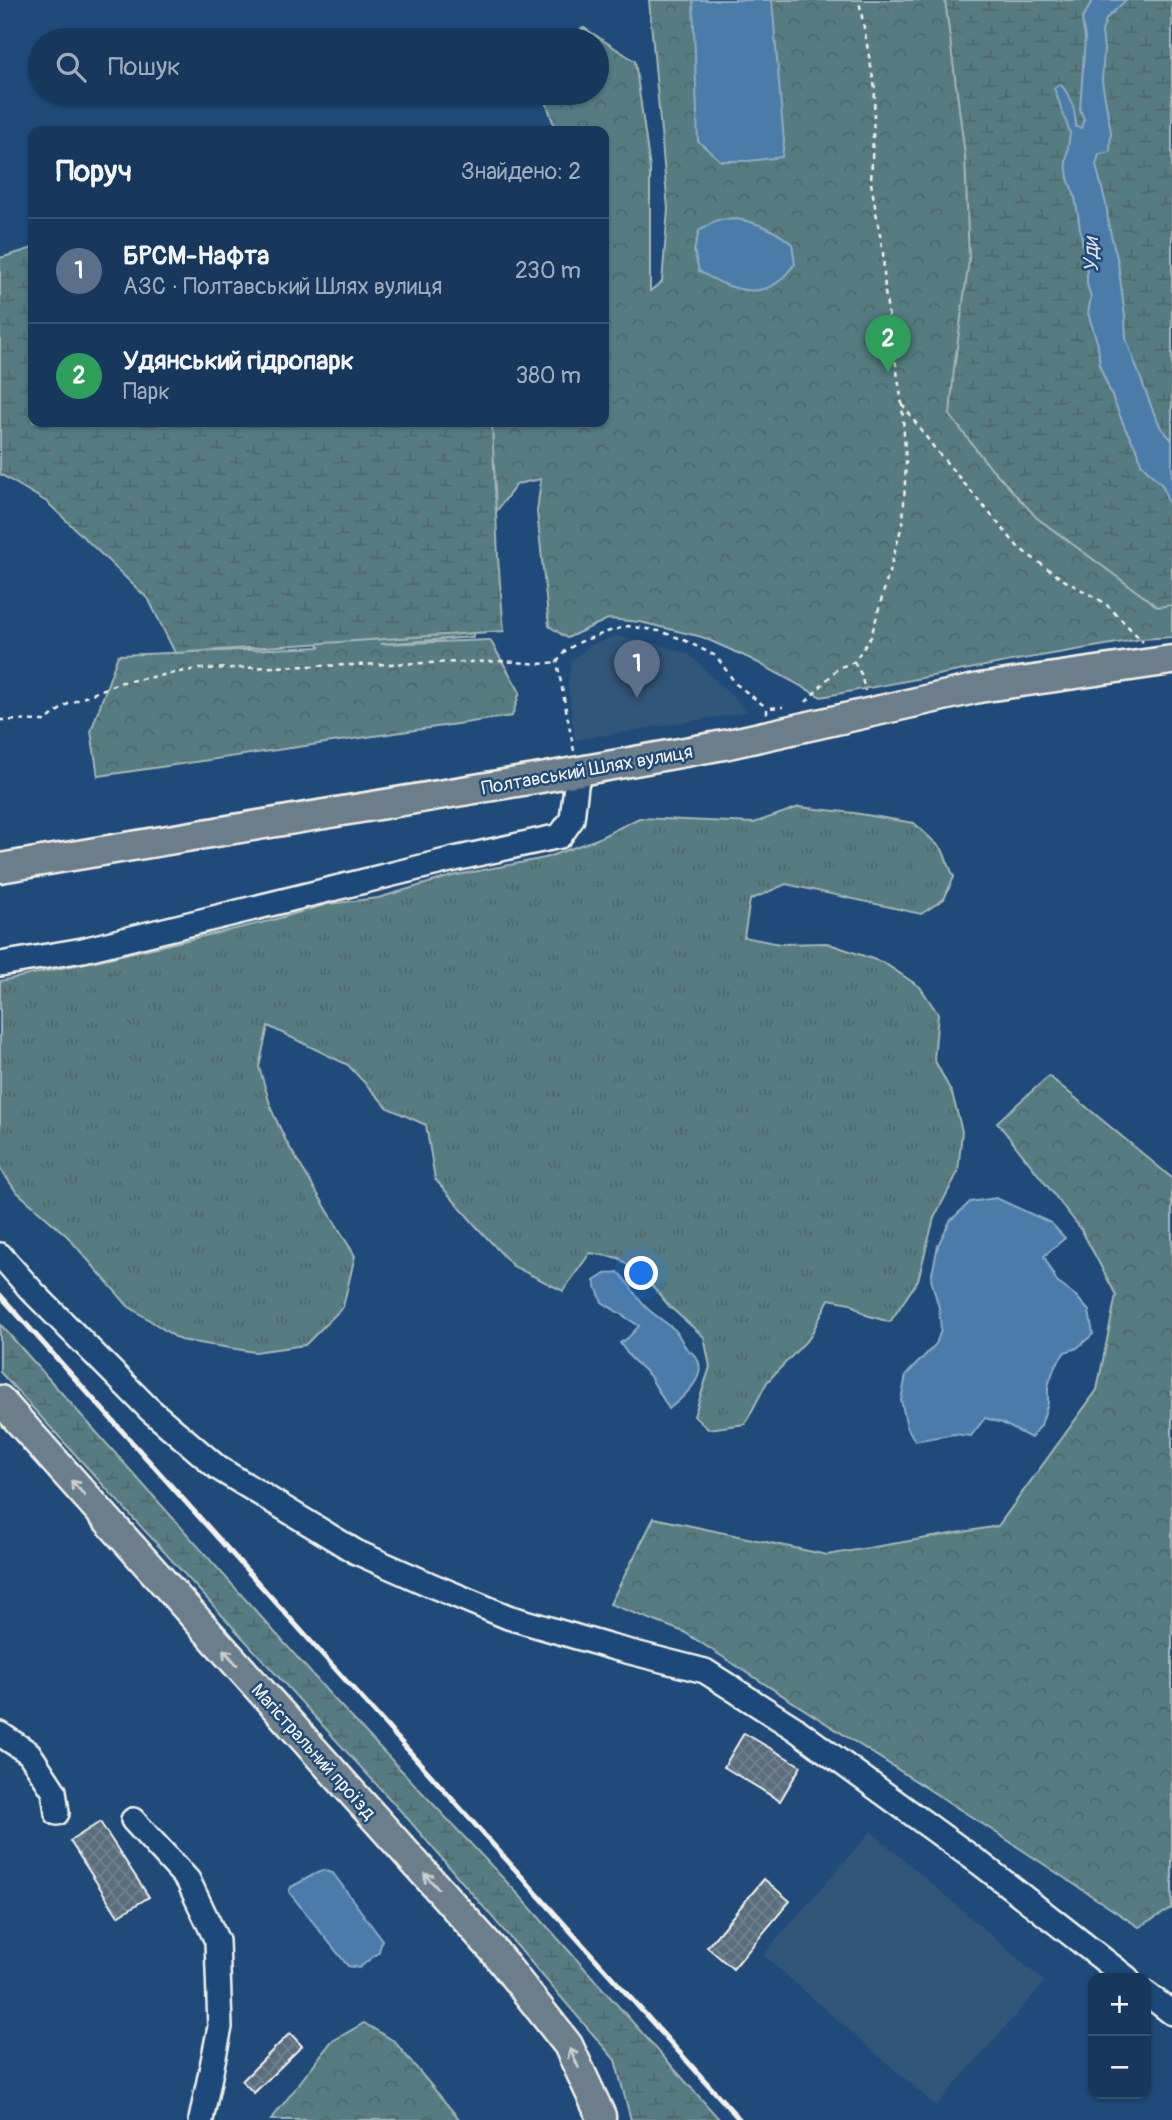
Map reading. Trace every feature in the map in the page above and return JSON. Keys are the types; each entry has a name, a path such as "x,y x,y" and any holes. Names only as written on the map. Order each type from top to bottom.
{"main road":[{"name":"Полтавський Шлях вулиця","path":"0,869 724,744 767,721 870,711 979,688 1164,661"},
{"name":"Магістральний проїзд","path":"0,1400 494,1951 568,2045 601,2120"}],"street":[{"path":"0,964 83,950 450,860 560,836 572,819 578,770"},
{"path":"0,1255 149,1409 218,1468 356,1552 508,1618 705,1671 794,1728 970,1856 1121,1973"},
{"path":"0,1734 29,1753 54,1791 57,1813"},
{"path":"133,1819 188,1880 217,1941 220,2027 201,2120"},
{"path":"1151,1997 1172,2013"}],"path":[{"path":"799,704 809,702 838,668 854,662 871,636 903,522 906,463 902,404 885,292 883,252 871,183 875,89 859,0"},
{"path":"902,404 935,449 1019,548 1062,579 1105,603 1164,661"},
{"path":"0,720 45,721 66,705 118,683 197,669 557,662 566,650 580,642 628,626 659,631 716,656 767,721 789,707"},
{"path":"557,662 578,770"},
{"path":"854,662 861,674 870,711"}],"shaded area":[{"path":"615,636 644,640 689,654 748,712 575,740 568,685 571,660 591,645"},
{"path":"871,1831 1045,1982 936,2106 763,1955"}],"green space":[{"path":"649,0 1172,0 1172,637 1141,639 1017,660 821,697 751,659 702,637 640,622 608,619 567,638 549,626 537,512 541,479 517,484 480,533 473,637 381,644 490,640 520,692 512,716 98,776 91,731 118,655 320,647 299,615 434,427 609,427 609,126 554,126 547,105 609,105 609,44 635,61 650,169 650,291 662,282 668,209"},
{"path":"945,0 1172,0 1172,605 1158,607 1037,518 985,461 950,415 969,260 965,155"},
{"path":"28,250 28,427 492,427 504,631 175,653 149,600 47,502 0,474 0,258"},
{"path":"799,807 914,823 942,849 954,877 944,899 921,914 786,884 750,900 744,937 780,944 827,943 884,963 920,987 938,1014 934,1059 952,1093 962,1131 958,1172 934,1218 918,1280 890,1322 866,1315 850,1303 829,1299 810,1337 767,1382 745,1424 708,1429 694,1416 710,1367 704,1337 670,1307 648,1281 619,1258 590,1253 563,1291 513,1266 435,1179 426,1125 388,1108 348,1065 268,1026 259,1067 272,1111 287,1143 355,1256 343,1307 305,1345 255,1352 180,1340 128,1306 67,1236 15,1190 0,1168 0,981 269,921 328,904 378,898 452,876 545,858 597,839 639,818 754,823"},
{"path":"1049,1076 1172,1178 1172,1908 1139,1927 684,1632 610,1604 654,1518 827,1555 998,1526 1097,1390 1116,1295 1081,1229 997,1122"},
{"path":"0,1324 336,1701 519,1895 720,2120 631,2120 615,2060 408,1819 0,1372"},
{"path":"364,2023 394,2041 460,2120 271,2120 331,2042"}],"water":[{"path":"693,0 772,0 784,142 782,157 721,161 698,141"},
{"name":"Уди","path":"1093,0 1126,0 1106,19 1102,32 1102,81 1111,132 1110,152 1099,154 1096,165 1118,262 1126,339 1153,411 1161,428 1172,440 1172,509 1163,486 1141,464 1138,451 1125,428 1100,367 1098,345 1088,313 1091,297 1075,197 1068,178 1066,161 1070,133 1054,88 1060,84 1067,93 1074,110 1076,127 1081,128 1084,119 1080,110 1085,38 1082,19"},
{"path":"737,219 766,228 792,244 795,264 773,285 756,290 739,289 699,271 694,251 699,231 717,220"},
{"path":"996,1198 1051,1223 1065,1238 1044,1256 1057,1282 1076,1296 1089,1311 1093,1334 1077,1348 1065,1352 1055,1366 1048,1386 1048,1403 1041,1425 1031,1438 1002,1423 985,1418 971,1436 954,1434 915,1441 907,1427 901,1400 906,1375 936,1344 941,1330 939,1308 931,1279 938,1245 950,1221 970,1202"},
{"path":"618,1272 644,1306 675,1330 699,1363 700,1371 693,1386 669,1409 649,1375 620,1343 639,1326 602,1302 594,1281 605,1274"},
{"path":"322,1870 333,1873 382,1940 379,1952 359,1968 348,1966 289,1892 291,1887"}],"building":[{"path":"744,1733 801,1766 780,1801 724,1767"},
{"path":"100,1822 149,1897 118,1916 70,1841"},
{"path":"764,1879 790,1901 733,1969 707,1947"},
{"path":"290,2033 302,2046 254,2093 242,2081"}],"railway":[{"path":"0,1295 740,2120"}],"place":[{"name":"Удянський гідропарк","path":"888,373"},
{"name":"БРСМ-Нафта","path":"637,698"}]}
